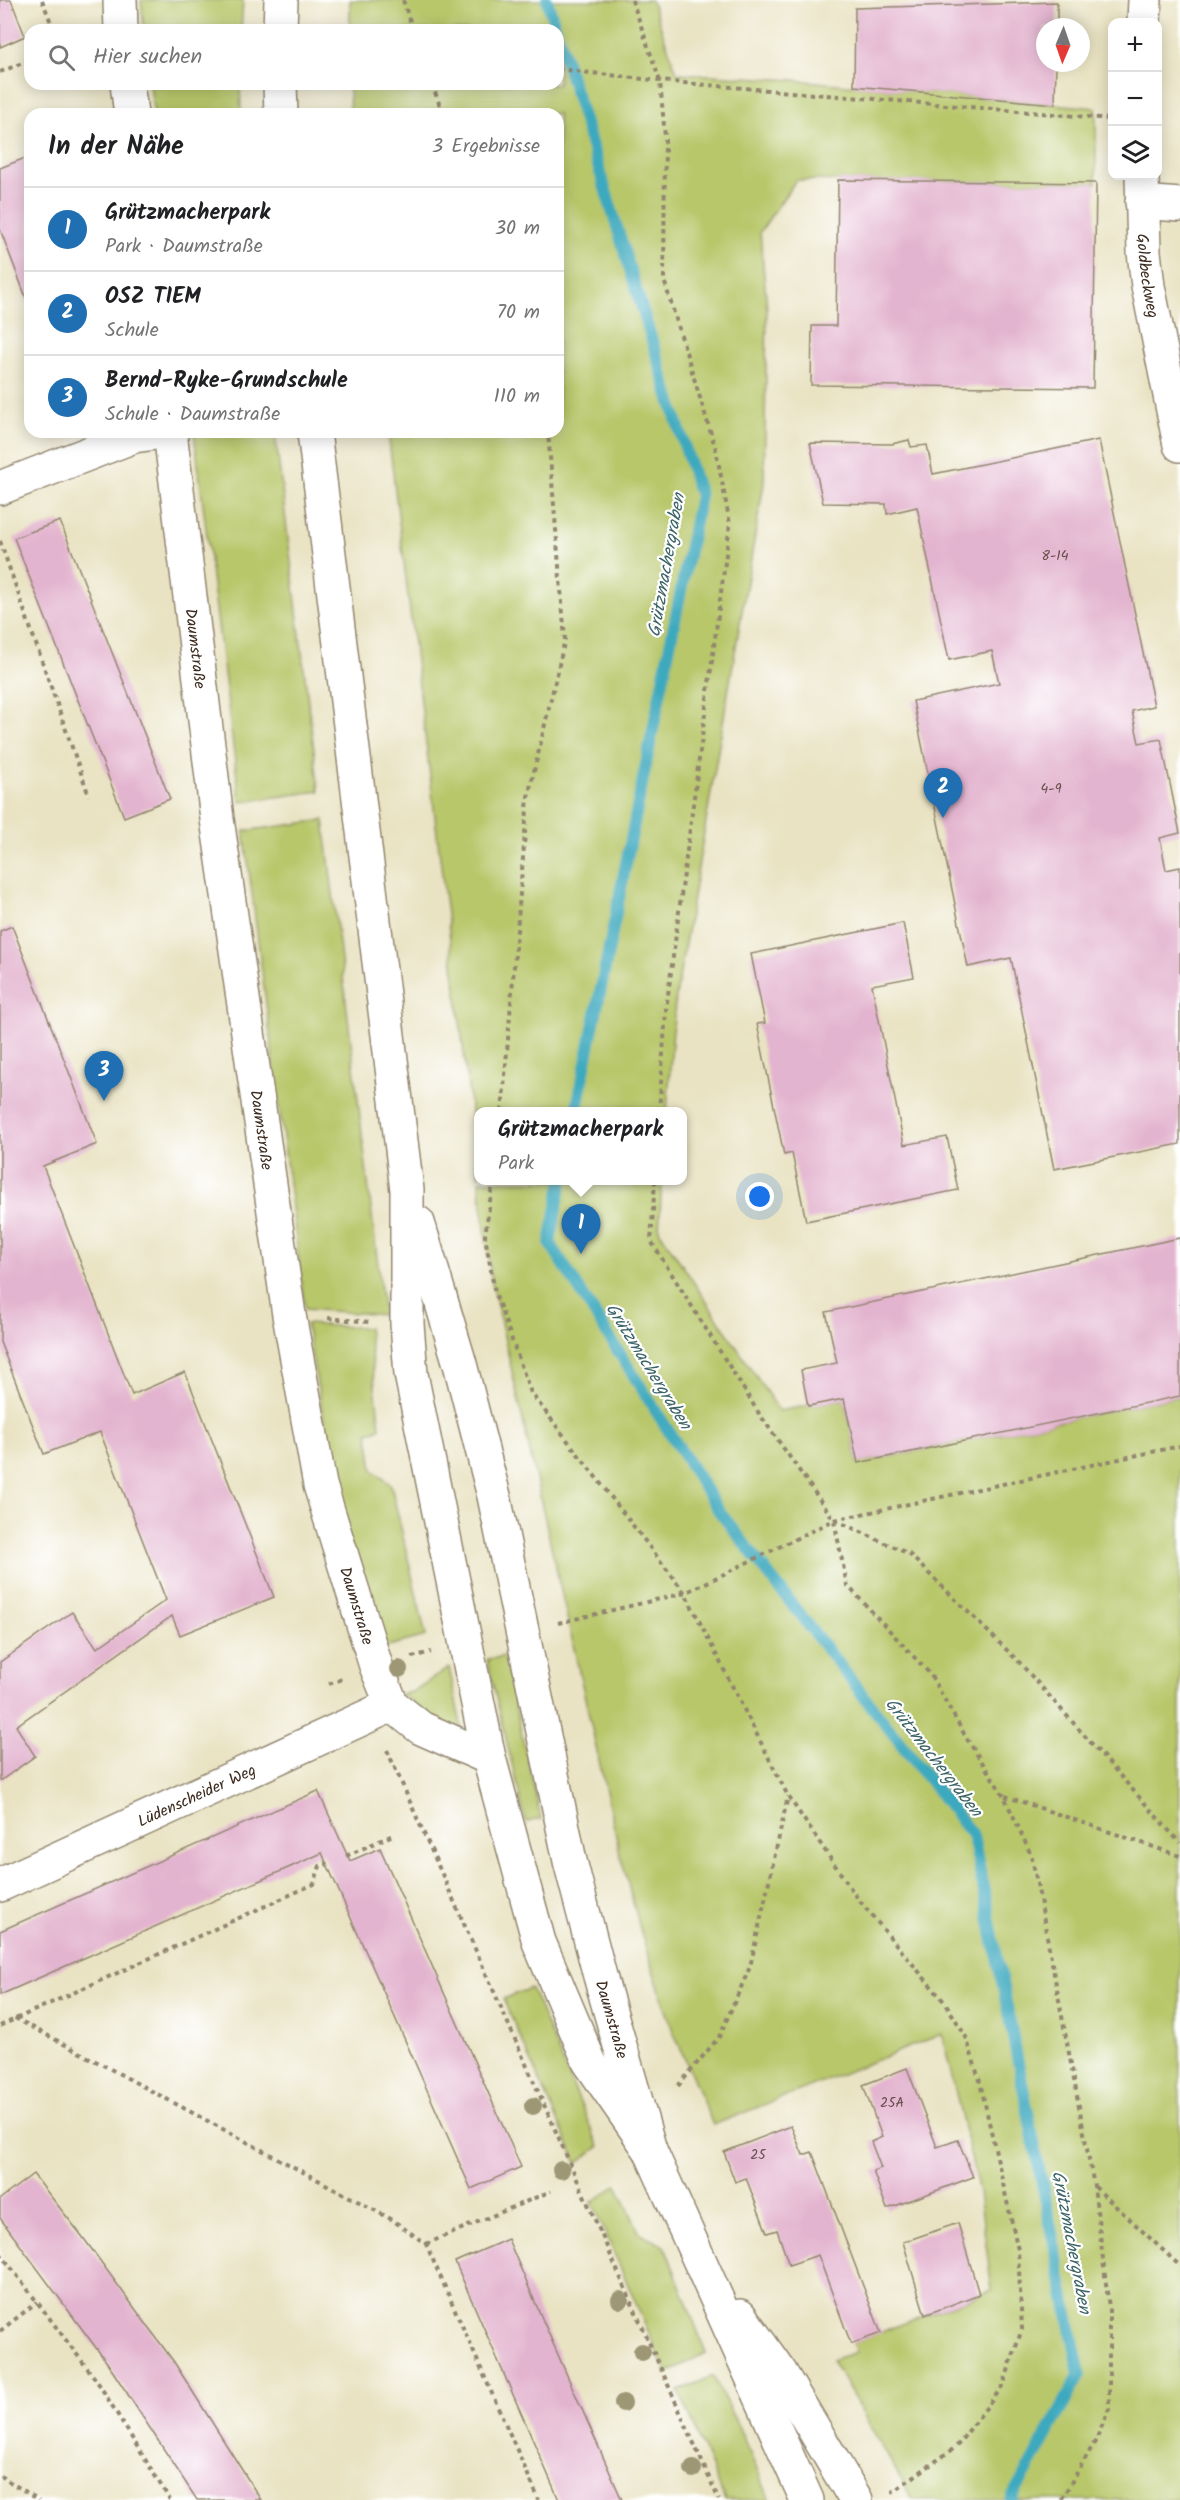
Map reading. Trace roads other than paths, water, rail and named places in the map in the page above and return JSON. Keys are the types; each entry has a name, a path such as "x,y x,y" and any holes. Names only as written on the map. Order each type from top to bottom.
{"main road":[{"path":"120,0 121,24"},
{"path":"280,24 281,0"},
{"path":"1144,18 1145,0"},
{"path":"128,90 130,108"},
{"path":"280,90 281,108"},
{"path":"1142,189 1180,205"},
{"name":"Goldbeckweg","path":"1142,189 1148,286 1180,445"},
{"path":"0,488 129,438"},
{"name":"Daumstraße","path":"171,438 217,819 289,1315 321,1485 376,1666 392,1704 421,1728 489,1758"},
{"name":"Daumstraße","path":"315,438 408,1190 407,1324 411,1374 489,1758 539,1942 590,2062 650,2150"},
{"name":"Daumstraße","path":"408,1190 460,1364 494,1496 570,1861 650,2150 807,2500"},
{"name":"Lüdenscheider Weg","path":"0,1885 392,1704"},
{"name":"Daumstraße","path":"699,2259 780,2373 856,2500"}],"waterway":[{"name":"Grützmachergraben","path":"547,0 554,24"},
{"name":"Grützmachergraben","path":"564,55 700,496 577,1107"},
{"name":"Grützmachergraben","path":"561,1185 550,1243 719,1511 973,1836 1080,2374 1011,2500"}],"place":[{"name":"OSZ TIEM","path":"943,818"},
{"name":"Bernd-Ryke-Grundschule","path":"104,1101"},
{"name":"Grützmacherpark","path":"581,1254"}]}
